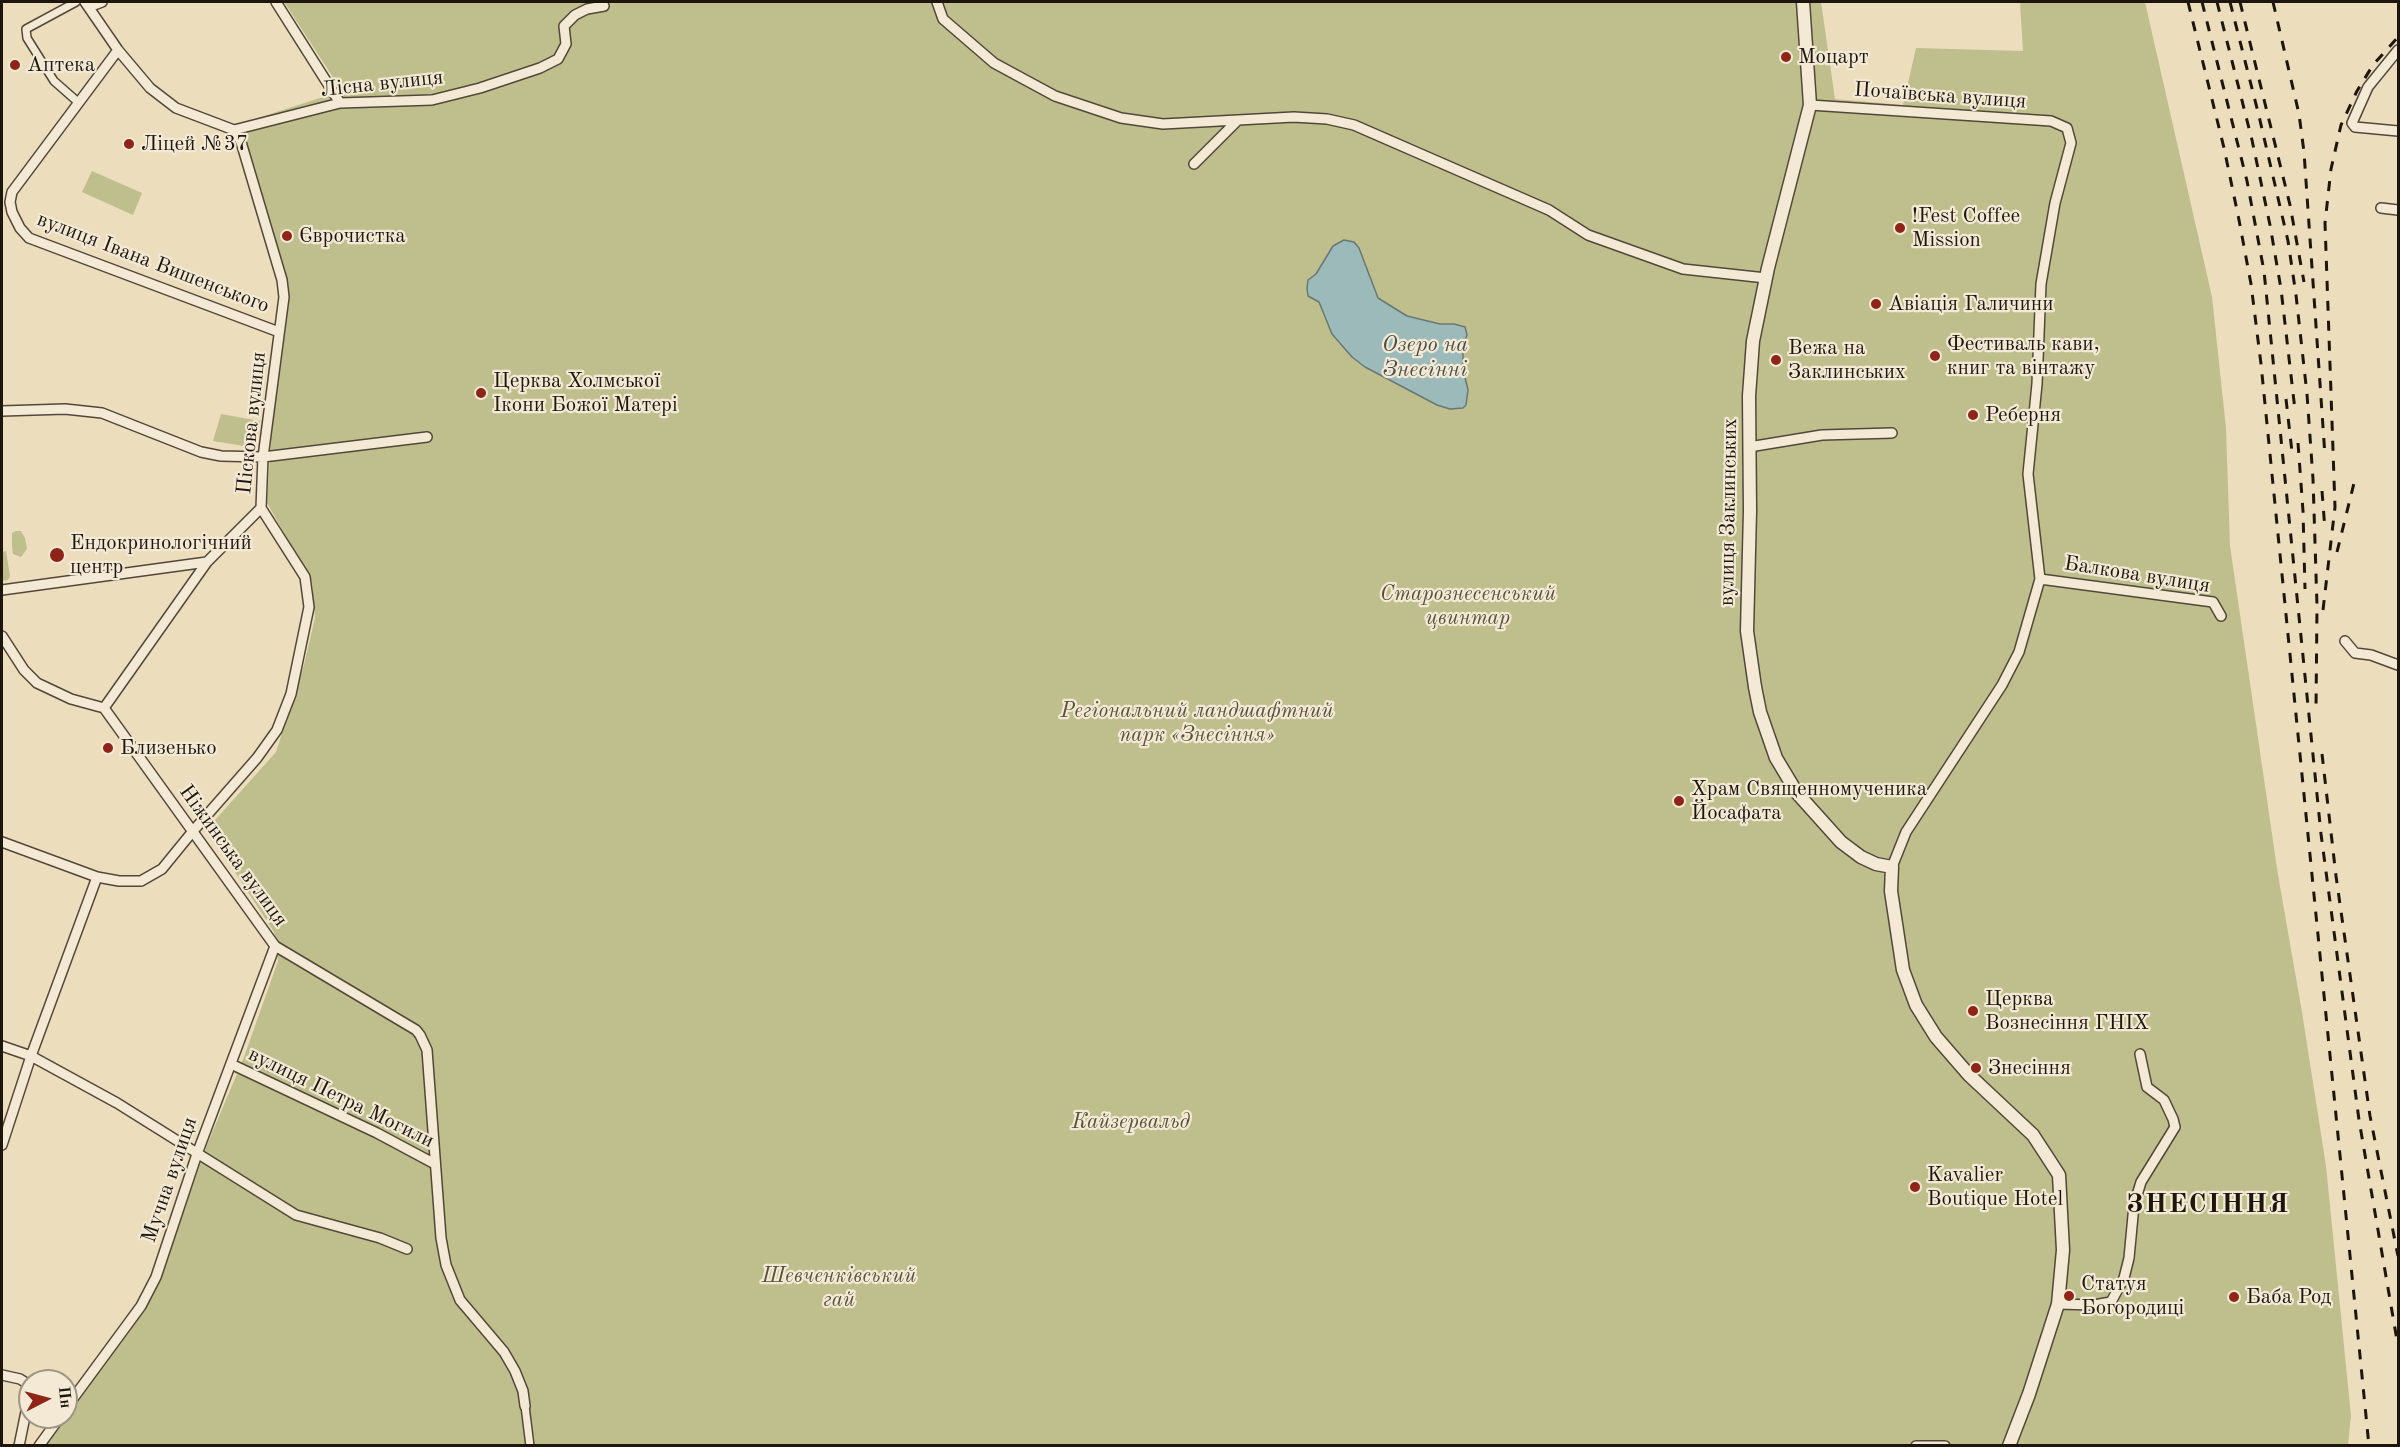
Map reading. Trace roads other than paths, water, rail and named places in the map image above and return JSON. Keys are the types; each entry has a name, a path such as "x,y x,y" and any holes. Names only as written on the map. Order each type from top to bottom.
{"street":[{"path":"76,2 26,29 27,38 54,81 79,103"},
{"path":"102,2 87,4 118,50 150,88 176,108 234,130"},
{"path":"276,2 340,103"},
{"path":"936,2 944,19 994,63 1055,96 1121,118 1162,124 1294,117 1327,119 1354,125 1549,210 1588,236 1683,269 1766,279"},
{"name":"вулиця Заклинських","path":"1803,2 1810,105 1766,279 1753,341 1749,396 1750,511 1747,631 1755,687 1766,730 1776,758 1797,793 1841,842 1861,857 1876,864 1892,867"},
{"name":"Лісна вулиця","path":"234,130 340,103 432,100 480,88 540,68 560,57 566,44 564,26 575,15 587,9 604,6"},
{"name":"вулиця Івана Вишенського","path":"118,50 12,192 10,202 12,212 20,228 29,238 279,332"},
{"path":"2396,55 2368,87 2353,119 2355,127 2398,131"},
{"name":"Почаївська вулиця","path":"1810,105 2051,122 2067,128 2071,142 2055,203 2041,284 2037,384 2028,474 2040,579"},
{"path":"1194,164 1238,120"},
{"name":"Піскова вулиця","path":"104,708 207,562 261,508 263,457 284,297 282,280 241,142 234,130"},
{"path":"2381,208 2398,210"},
{"path":"2,411 65,409 102,413 201,453 221,456 263,457 427,437"},
{"path":"1749,447 1822,435 1892,433"},
{"path":"2,842 97,877 119,881 141,880 162,869 257,758 277,730 291,694 309,607 304,576 261,508"},
{"path":"2,590 207,562"},
{"path":"2009,1446 2029,1394 2058,1304 2063,1250 2059,1175 2033,1135 1959,1065 1936,1037 1916,1005 1903,970 1891,891 1892,867 1906,832 2002,685 2017,657 2040,579"},
{"name":"Балкова вулиця","path":"2040,579 2213,602 2221,616"},
{"path":"2,636 24,670 38,683 71,699 104,708"},
{"path":"2345,641 2355,653 2372,655 2398,665"},
{"name":"Ніжинська вулиця","path":"104,708 275,946 416,1030 420,1035 427,1050 441,1238 446,1265 460,1300 504,1352 515,1371 523,1391 525,1406"},
{"path":"2,1145 31,1056 97,877"},
{"name":"Мучна вулиця","path":"78,1392 141,1306 156,1276 197,1154 275,946"},
{"path":"2,1046 31,1056 117,1103 296,1215 380,1238 407,1249"},
{"path":"2058,1304 2094,1305 2111,1302 2124,1278 2129,1258 2134,1205 2141,1182 2175,1127 2174,1119 2164,1101 2147,1087 2140,1054"},
{"name":"вулиця Петра Могили","path":"231,1064 377,1133 435,1164"},
{"path":"2,1375 18,1379"},
{"path":"525,1406 530,1446"},
{"path":"19,1446 22,1429"},
{"path":"39,1446 51,1429"},
{"path":"1916,1446 1945,1446"}],"water":[{"name":"Озеро на Знесінні","path":"1344,240 1354,242 1359,248 1378,298 1407,316 1465,327 1467,335 1463,346 1463,369 1468,390 1466,405 1463,408 1450,409 1437,405 1365,367 1352,357 1332,334 1319,302 1308,296 1308,280 1316,274 1333,246"}],"railway":[{"path":"2188,2 2224,148 2251,284 2261,364 2369,1446"},
{"path":"2202,2 2247,181 2264,271 2321,834 2359,1120 2398,1346"},
{"path":"2217,2 2252,140 2270,225 2281,289 2295,410"},
{"path":"2230,2 2288,241 2296,295 2307,394 2313,479 2317,606 2316,710"},
{"path":"2240,2 2290,205 2304,282"},
{"path":"2273,2 2299,114 2304,152 2325,456"},
{"path":"2323,610 2335,507 2325,223 2331,169 2341,125 2357,91 2373,65 2398,37"},
{"path":"2286,399 2292,452"},
{"path":"2298,443 2305,589"},
{"path":"2337,552 2355,479"},
{"path":"2322,491 2325,530"},
{"path":"2322,754 2336,876 2370,1116 2398,1256"}],"place":[{"name":"Моцарт","path":"1786,57"},
{"name":"Аптека","path":"15,65"},
{"name":"Ліцей №37","path":"129,144"},
{"name":"!Fest Coffee Mission","path":"1900,228"},
{"name":"Єврочистка","path":"287,236"},
{"name":"Авіація Галичини","path":"1876,304"},
{"name":"Фестиваль кави, книг та вінтажу","path":"1935,356"},
{"name":"Вежа на Заклинських","path":"1776,360"},
{"name":"Церква Холмської Ікони Божої Матері","path":"481,393"},
{"name":"Реберня","path":"1973,415"},
{"name":"Ендокринологічний центр","path":"57,555"},
{"name":"Близенько","path":"108,748"},
{"name":"Храм Священномученика Йосафата","path":"1679,801"},
{"name":"Церква Вознесіння ГНІХ","path":"1973,1011"},
{"name":"Знесіння","path":"1976,1068"},
{"name":"Kavalier Boutique Hotel","path":"1915,1187"},
{"name":"Статуя Богородиці","path":"2069,1296"},
{"name":"Баба Род","path":"2234,1297"}],"district":[{"name":"ЗНЕСІННЯ","path":"2208,1205"}],"park label":[{"name":"Старознесенський цвинтар","path":"1468,606"},
{"name":"Регіональний ландшафтний парк «Знесіння»","path":"1197,723"},
{"name":"Кайзервальд","path":"1131,1122"},
{"name":"Шевченківський гай","path":"839,1288"}]}
